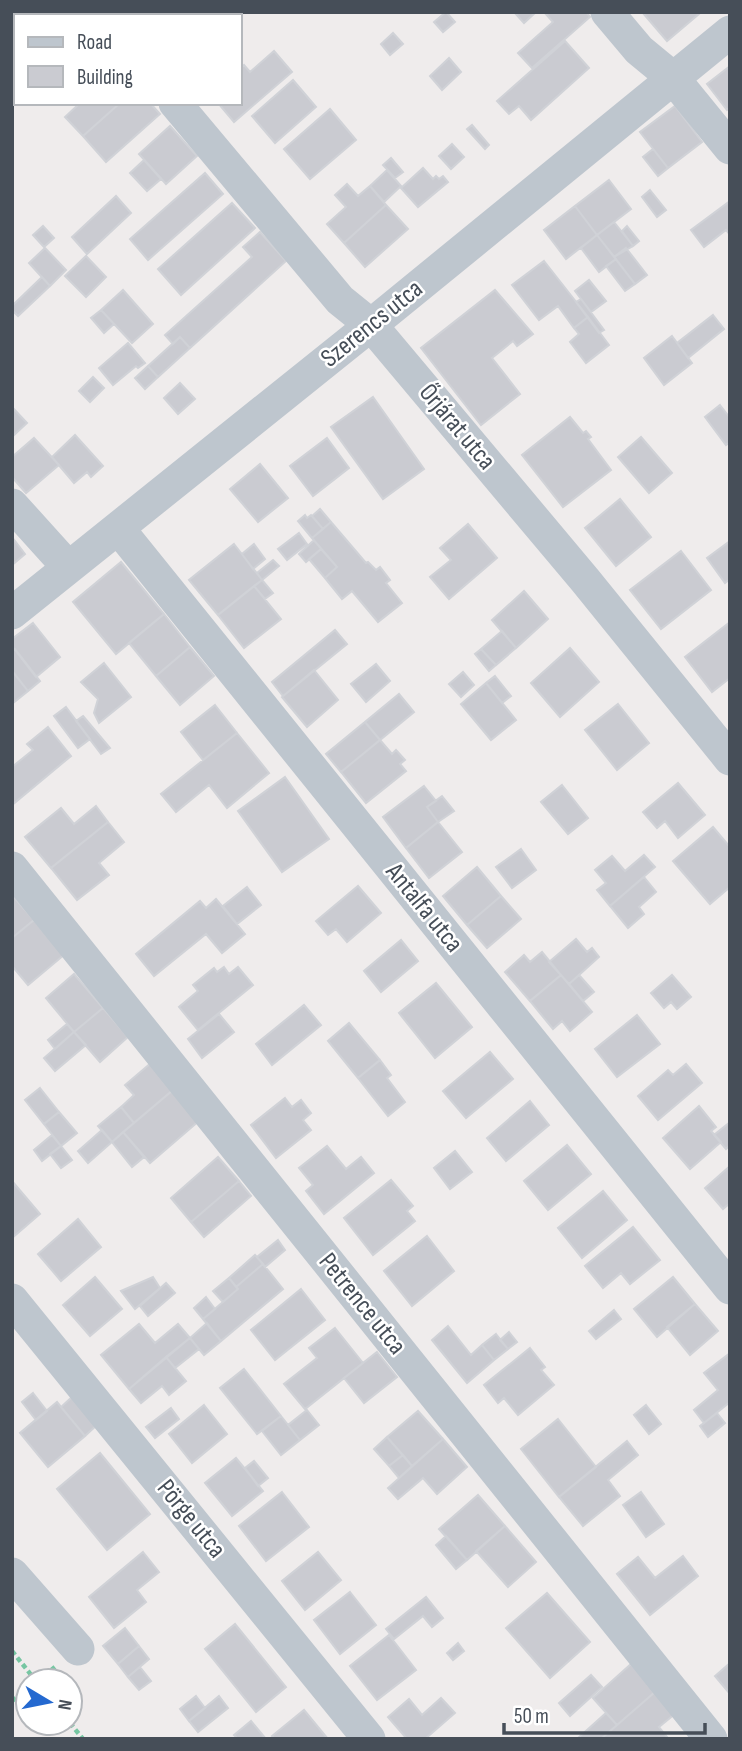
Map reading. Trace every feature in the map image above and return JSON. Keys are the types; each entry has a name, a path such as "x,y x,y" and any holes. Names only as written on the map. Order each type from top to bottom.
{"street":[{"path":"607,12 639,50 673,78 730,148"},
{"name":"Szerencs utca","path":"12,613 730,32"},
{"name":"Őrjárat utca","path":"177,105 340,300 370,325 585,580 730,759"},
{"path":"12,505 68,567"},
{"name":"Antalfa utca","path":"118,528 730,1288"},
{"name":"Petrence utca","path":"12,869 711,1739"},
{"name":"Pörge utca","path":"12,1300 369,1739"},
{"path":"12,1574 78,1649"}],"path":[{"path":"12,1651 25,1667"}],"building":[{"path":"66,12 68,14 23,14"},
{"path":"120,12 173,12 171,14"},
{"path":"446,12 455,22 443,32 434,22"},
{"path":"514,12 536,12 524,23"},
{"path":"544,12 586,12 590,17 532,68 518,53 553,22"},
{"path":"642,12 698,12 699,14 667,41"},
{"path":"393,33 403,44 390,55 381,44"},
{"path":"14,36 12,74 12,37"},
{"path":"565,41 589,68 531,120 519,106 509,114 497,101"},
{"path":"274,51 292,72 234,122 220,105 242,105 242,67 244,65 250,72"},
{"path":"449,58 461,72 442,90 430,76"},
{"path":"730,66 730,107 727,110 707,84"},
{"path":"293,80 316,107 275,143 252,116"},
{"path":"78,105 118,105 83,136 65,117"},
{"path":"118,105 152,105 160,114 106,162 83,136"},
{"path":"675,106 702,142 668,168 640,132"},
{"path":"330,109 356,140 310,179 284,149"},
{"path":"472,125 489,145 485,149 467,129"},
{"path":"170,126 197,156 166,184 139,154"},
{"path":"452,144 464,157 451,169 439,156"},
{"path":"653,149 668,168 658,176 643,157"},
{"path":"391,158 403,172 395,178 383,165"},
{"path":"144,160 161,179 147,191 130,173"},
{"path":"423,168 433,179 443,176 448,182 418,207 401,188"},
{"path":"387,170 401,186 384,202 370,186"},
{"path":"205,173 223,194 148,260 130,239"},
{"path":"609,180 631,209 597,235 575,206"},
{"path":"347,184 358,196 370,186 386,205 344,243 327,224 346,207 335,195"},
{"path":"650,190 666,210 657,217 642,197"},
{"path":"116,196 131,213 87,254 72,237"},
{"path":"730,201 730,235 726,230 704,247 691,230"},
{"path":"232,203 255,228 181,295 158,269"},
{"path":"386,205 408,229 365,267 344,243"},
{"path":"575,206 597,235 566,259 544,230"},
{"path":"614,222 633,246 614,257 597,235"},
{"path":"43,226 54,238 44,247 33,235"},
{"path":"627,226 639,241 633,246 622,231"},
{"path":"260,232 286,261 190,348 180,337 173,344 165,335 252,257 243,247"},
{"path":"597,235 616,259 599,272 581,248"},
{"path":"45,248 66,270 50,286 29,263"},
{"path":"626,248 647,275 635,284 614,257"},
{"path":"86,256 106,277 86,297 65,276"},
{"path":"616,259 635,284 625,291 606,266"},
{"path":"544,261 588,317 574,328 558,306 539,320 512,285"},
{"path":"42,277 50,286 18,316 12,306"},
{"path":"589,280 606,301 591,312 575,291"},
{"path":"123,290 153,324 132,343 101,310"},
{"path":"495,290 533,334 517,346 513,341 492,358 520,394 481,425 421,348"},
{"path":"581,299 604,330 599,333 576,302"},
{"path":"101,310 114,324 104,333 91,318"},
{"path":"713,315 724,329 688,358 677,343"},
{"path":"588,317 609,345 586,363 570,342 579,334 574,328"},
{"path":"672,336 692,363 664,385 644,358"},
{"path":"180,337 190,348 158,377 148,366"},
{"path":"128,343 145,363 138,368 136,366 113,385 99,368"},
{"path":"148,366 158,377 145,389 135,378"},
{"path":"93,377 104,388 90,402 79,391"},
{"path":"180,383 195,399 178,414 164,398"},
{"path":"373,397 424,469 383,499 331,427"},
{"path":"720,405 730,418 730,442 726,445 705,417"},
{"path":"12,407 27,423 12,437"},
{"path":"570,417 583,433 586,431 591,437 588,439 611,470 563,507 522,455"},
{"path":"75,435 103,466 91,477 87,472 74,483 52,457"},
{"path":"641,437 672,473 649,493 618,457"},
{"path":"34,438 59,465 26,493 12,477 12,457"},
{"path":"327,438 349,468 313,496 290,466"},
{"path":"260,464 288,498 258,522 230,489"},
{"path":"620,499 651,537 616,566 585,528"},
{"path":"320,509 331,522 323,529 312,516"},
{"path":"305,515 307,518 311,515 323,529 312,538 298,521"},
{"path":"331,522 366,563 376,570 380,567 390,580 386,583 402,603 378,622 352,591 342,599 325,578 337,567 312,538"},
{"path":"468,524 497,558 449,599 430,577 451,560 440,548"},
{"path":"299,533 307,544 287,560 278,549"},
{"path":"12,537 25,554 12,565"},
{"path":"314,540 321,549 306,562 299,554"},
{"path":"730,541 730,579 725,583 707,558"},
{"path":"234,544 262,580 218,615 189,580"},
{"path":"254,544 265,559 253,569 242,554"},
{"path":"321,549 337,567 325,578 309,559"},
{"path":"681,551 711,590 661,629 630,590"},
{"path":"273,560 279,566 262,580 257,573"},
{"path":"121,562 164,614 116,654 73,602"},
{"path":"262,580 273,593 265,599 254,586"},
{"path":"254,586 281,619 244,648 218,615"},
{"path":"524,591 548,619 516,648 492,620"},
{"path":"164,614 190,647 156,676 129,643"},
{"path":"730,622 730,678 712,692 685,657"},
{"path":"33,623 60,657 36,677 12,646 12,639"},
{"path":"335,630 347,644 283,696 272,682"},
{"path":"502,631 516,648 496,665 481,649"},
{"path":"190,647 214,676 180,705 156,676"},
{"path":"570,648 599,682 560,717 531,683"},
{"path":"15,649 40,681 28,691 12,671 12,651"},
{"path":"481,649 496,665 489,671 475,654"},
{"path":"104,663 131,697 99,723 94,713 98,699 81,682"},
{"path":"376,664 390,681 366,702 351,684"},
{"path":"314,670 338,700 307,727 282,697"},
{"path":"463,672 474,685 461,697 449,684"},
{"path":"14,673 28,691 12,704 12,675"},
{"path":"495,676 511,696 502,703 486,683"},
{"path":"486,683 516,720 491,740 461,704"},
{"path":"399,694 414,712 380,740 365,722"},
{"path":"618,704 649,743 617,770 585,730"},
{"path":"215,705 237,733 203,760 181,732"},
{"path":"66,707 90,739 78,748 54,716"},
{"path":"83,716 110,748 101,754 76,721"},
{"path":"365,722 380,740 341,772 326,754"},
{"path":"48,727 71,756 12,805 12,767 33,750 27,744"},
{"path":"237,733 269,773 227,808 209,785 176,812 161,794"},
{"path":"380,740 392,754 396,750 405,760 400,764 406,771 366,803 341,772"},
{"path":"285,777 329,839 282,872 238,811"},
{"path":"678,783 705,815 678,838 665,821 657,828 643,812"},
{"path":"562,785 588,818 568,834 541,802"},
{"path":"424,786 436,801 427,807 438,822 406,848 383,817"},
{"path":"442,796 454,811 438,822 427,807"},
{"path":"96,806 108,822 51,868 25,837 61,808 74,824"},
{"path":"108,822 124,842 99,863 109,875 77,900 51,868"},
{"path":"438,822 462,852 429,878 406,848"},
{"path":"713,827 730,847 730,887 710,904 673,861"},
{"path":"521,849 536,870 512,888 496,867"},
{"path":"644,855 655,867 610,906 597,890 606,883 595,870 612,856 625,871"},
{"path":"477,867 501,896 467,925 443,896"},
{"path":"644,877 656,892 639,907 644,914 628,928 610,906"},
{"path":"358,886 381,913 347,942 336,929 328,935 316,921"},
{"path":"247,887 261,905 237,924 223,906"},
{"path":"12,895 34,920 12,938"},
{"path":"501,896 521,919 487,948 467,925"},
{"path":"216,899 245,934 222,953 206,934 154,976 136,954 200,901 206,908"},
{"path":"34,920 64,955 28,985 12,966 12,938"},
{"path":"576,939 587,952 592,948 599,957 569,984 549,962"},
{"path":"401,940 418,961 381,992 364,971"},
{"path":"542,952 561,975 530,1001 505,972 524,955 530,962"},
{"path":"224,967 229,974 238,967 253,985 198,1030 179,1007 198,991 193,985 214,968 217,972"},
{"path":"74,974 103,1008 74,1032 46,998"},
{"path":"561,975 592,1012 570,1031 562,1021 553,1029 530,1001"},
{"path":"579,975 594,992 583,1001 569,984"},
{"path":"672,975 691,997 677,1009 671,1002 664,1008 651,993"},
{"path":"436,983 472,1027 435,1058 399,1013"},
{"path":"304,1005 321,1025 272,1065 256,1044"},
{"path":"103,1008 128,1037 100,1062 74,1032"},
{"path":"219,1014 234,1032 202,1058 188,1039"},
{"path":"637,1015 660,1044 617,1077 595,1049"},
{"path":"349,1023 380,1060 358,1078 328,1041"},
{"path":"67,1024 74,1032 55,1049 48,1040"},
{"path":"74,1032 86,1045 55,1071 44,1058"},
{"path":"490,1052 513,1079 466,1118 443,1091"},
{"path":"380,1060 391,1075 387,1078 405,1102 388,1116 358,1078"},
{"path":"151,1063 173,1090 134,1123 121,1107 134,1095 125,1085"},
{"path":"686,1064 702,1083 658,1120 638,1096 668,1070 673,1075"},
{"path":"40,1088 59,1112 44,1124 25,1100"},
{"path":"173,1090 199,1121 150,1163 123,1132"},
{"path":"285,1098 292,1107 301,1100 311,1113 303,1120 311,1130 276,1158 251,1125"},
{"path":"530,1101 549,1125 506,1161 487,1138"},
{"path":"699,1106 716,1127 711,1131 721,1142 690,1169 663,1138"},
{"path":"121,1107 134,1123 112,1142 98,1126"},
{"path":"59,1112 77,1133 61,1146 44,1124"},
{"path":"730,1122 730,1145 726,1149 714,1135"},
{"path":"102,1130 112,1142 88,1163 78,1151"},
{"path":"123,1132 144,1157 132,1167 112,1142"},
{"path":"52,1135 61,1146 42,1161 34,1150"},
{"path":"567,1145 591,1174 548,1210 524,1181"},
{"path":"61,1146 72,1160 61,1168 50,1154"},
{"path":"327,1146 346,1169 361,1157 374,1173 324,1214 306,1191 313,1185 299,1168"},
{"path":"455,1151 472,1172 450,1189 434,1168"},
{"path":"218,1157 239,1181 191,1222 171,1198"},
{"path":"730,1166 730,1203 723,1209 705,1188"},
{"path":"391,1180 413,1206 407,1211 415,1221 373,1255 344,1218"},
{"path":"12,1181 40,1214 12,1238"},
{"path":"239,1181 251,1196 204,1237 191,1222"},
{"path":"603,1191 627,1220 582,1258 558,1228"},
{"path":"78,1219 101,1247 61,1281 38,1254"},
{"path":"633,1227 660,1260 630,1284 621,1273 603,1288 585,1266"},
{"path":"427,1236 454,1271 412,1306 384,1271"},
{"path":"278,1240 285,1250 265,1267 257,1257"},
{"path":"255,1255 263,1264 236,1287 229,1278"},
{"path":"263,1264 283,1289 221,1341 203,1319"},
{"path":"95,1277 122,1309 90,1336 63,1305"},
{"path":"153,1277 160,1288 135,1309 121,1291"},
{"path":"673,1277 695,1304 657,1337 634,1309"},
{"path":"229,1278 238,1289 223,1302 213,1291"},
{"path":"166,1283 175,1293 148,1316 140,1306"},
{"path":"301,1289 325,1320 275,1360 251,1330"},
{"path":"206,1297 215,1309 203,1319 194,1308"},
{"path":"695,1304 718,1331 690,1355 667,1327"},
{"path":"614,1310 621,1319 596,1339 589,1331"},
{"path":"207,1323 221,1341 204,1355 190,1338"},
{"path":"139,1324 155,1343 178,1324 190,1338 129,1389 101,1355"},
{"path":"448,1326 471,1355 482,1345 494,1360 467,1383 432,1340"},
{"path":"335,1328 363,1363 305,1409 284,1384 317,1358 309,1348"},
{"path":"509,1332 517,1342 508,1349 500,1340"},
{"path":"496,1334 508,1349 494,1360 482,1345"},
{"path":"190,1338 199,1349 175,1368 166,1357"},
{"path":"530,1348 545,1367 541,1370 554,1385 518,1415 504,1398 498,1403 484,1385"},
{"path":"377,1352 397,1377 364,1403 344,1378"},
{"path":"730,1353 730,1402 704,1423 694,1410 718,1390 704,1373"},
{"path":"166,1357 186,1381 169,1395 162,1386 141,1403 129,1389"},
{"path":"244,1369 281,1416 257,1434 220,1388"},
{"path":"33,1393 47,1411 36,1420 22,1402"},
{"path":"73,1396 97,1425 85,1436 61,1407"},
{"path":"57,1402 85,1436 48,1467 20,1433"},
{"path":"204,1405 227,1434 192,1463 169,1434"},
{"path":"646,1405 661,1424 649,1434 634,1415"},
{"path":"171,1408 179,1419 155,1438 146,1427"},
{"path":"307,1410 319,1425 300,1440 288,1425"},
{"path":"418,1411 443,1439 412,1466 387,1437"},
{"path":"717,1413 725,1423 708,1437 700,1426"},
{"path":"281,1416 300,1440 281,1455 262,1431"},
{"path":"558,1419 596,1467 559,1497 521,1449"},
{"path":"387,1437 403,1455 389,1466 374,1449"},
{"path":"443,1439 467,1467 437,1494 423,1478 398,1499 388,1488"},
{"path":"627,1441 638,1455 608,1480 620,1496 583,1526 559,1497"},
{"path":"100,1453 150,1514 107,1550 57,1489"},
{"path":"403,1455 412,1466 399,1478 389,1466"},
{"path":"236,1458 263,1491 232,1516 205,1483"},
{"path":"254,1461 268,1478 258,1486 245,1468"},
{"path":"282,1492 309,1527 266,1561 239,1526"},
{"path":"641,1492 664,1524 646,1537 623,1505"},
{"path":"478,1495 505,1526 467,1560 439,1529"},
{"path":"505,1526 536,1562 508,1587 476,1551"},
{"path":"446,1536 467,1560 456,1569 436,1545"},
{"path":"143,1552 159,1572 137,1590 146,1602 114,1628 89,1597"},
{"path":"318,1552 341,1580 305,1610 282,1581"},
{"path":"683,1556 698,1576 650,1615 617,1574 638,1557 655,1578"},
{"path":"350,1592 376,1625 340,1654 314,1620"},
{"path":"547,1593 590,1642 550,1678 506,1628"},
{"path":"426,1597 443,1618 432,1627 423,1616 394,1639 386,1629"},
{"path":"235,1624 286,1687 256,1712 205,1649"},
{"path":"125,1628 139,1646 118,1664 103,1646"},
{"path":"389,1635 416,1670 377,1700 350,1666"},
{"path":"458,1643 464,1651 453,1660 447,1653"},
{"path":"139,1646 149,1659 128,1677 118,1664"},
{"path":"730,1663 730,1694 715,1676"},
{"path":"631,1664 655,1692 617,1725 593,1698"},
{"path":"140,1667 151,1681 139,1690 128,1677"},
{"path":"591,1675 602,1687 570,1716 559,1703"},
{"path":"655,1692 675,1714 659,1727 667,1737 665,1739 601,1739"},
{"path":"196,1696 205,1708 189,1721 180,1709"},
{"path":"219,1696 228,1708 198,1732 189,1721"},
{"path":"441,1698 455,1713 425,1739 407,1739 388,1717 409,1699 422,1715"},
{"path":"304,1710 328,1739 275,1739 272,1736"},
{"path":"606,1713 617,1725 601,1739 577,1739"},
{"path":"251,1721 266,1739 238,1739 234,1735"}]}
